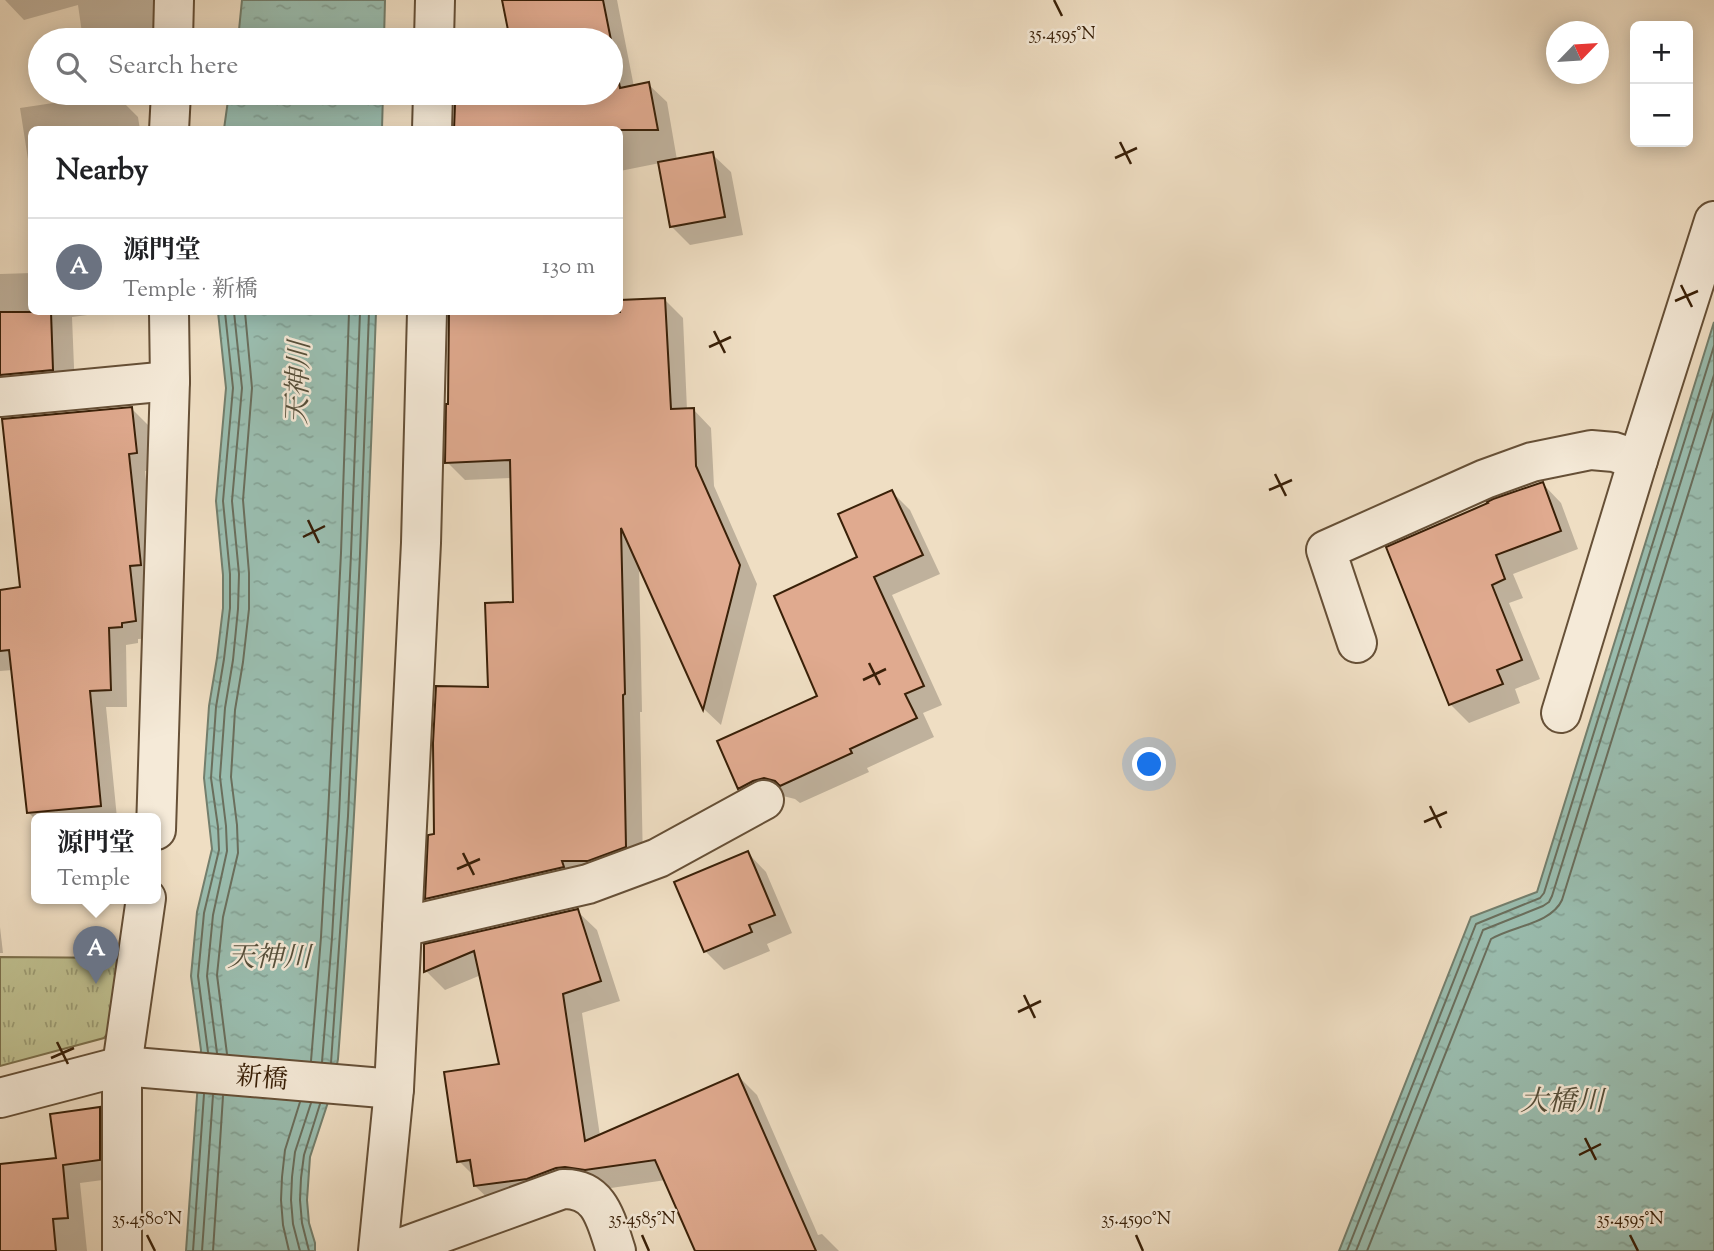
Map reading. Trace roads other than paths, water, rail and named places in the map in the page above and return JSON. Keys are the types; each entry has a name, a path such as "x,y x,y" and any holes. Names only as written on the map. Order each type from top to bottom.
{"street":[{"path":"173,28 174,0"},
{"path":"434,28 435,0"},
{"path":"169,126 170,105"},
{"path":"432,126 433,105"},
{"path":"1561,713 1714,221"},
{"path":"157,813 170,382 169,315"},
{"path":"378,1251 402,927 420,557 427,315"},
{"path":"0,397 170,382"},
{"path":"1357,643 1326,550 1485,479 1532,462 1591,450 1614,452 1638,460"},
{"path":"402,927 588,884 658,858 764,800"},
{"path":"122,1251 132,1067 146,904"},
{"name":"新橋","path":"0,1098 132,1067 388,1088"},
{"path":"392,1251 572,1188 582,1191 599,1204 616,1251"}],"water":[{"path":"242,0 385,0 384,28 239,28"},
{"path":"227,105 383,105 382,126 224,126"},
{"name":"天神川","path":"218,315 376,315 351,872 338,1059 332,1090 310,1157 307,1200 315,1251 186,1251 201,1050 191,976 197,912 212,849 204,778 209,706 223,608 223,575 216,501 226,388"},
{"name":"大橋川","path":"1714,322 1714,1251 1339,1251 1471,917 1537,892"}],"place":[{"name":"源門堂","path":"96,984"}]}
